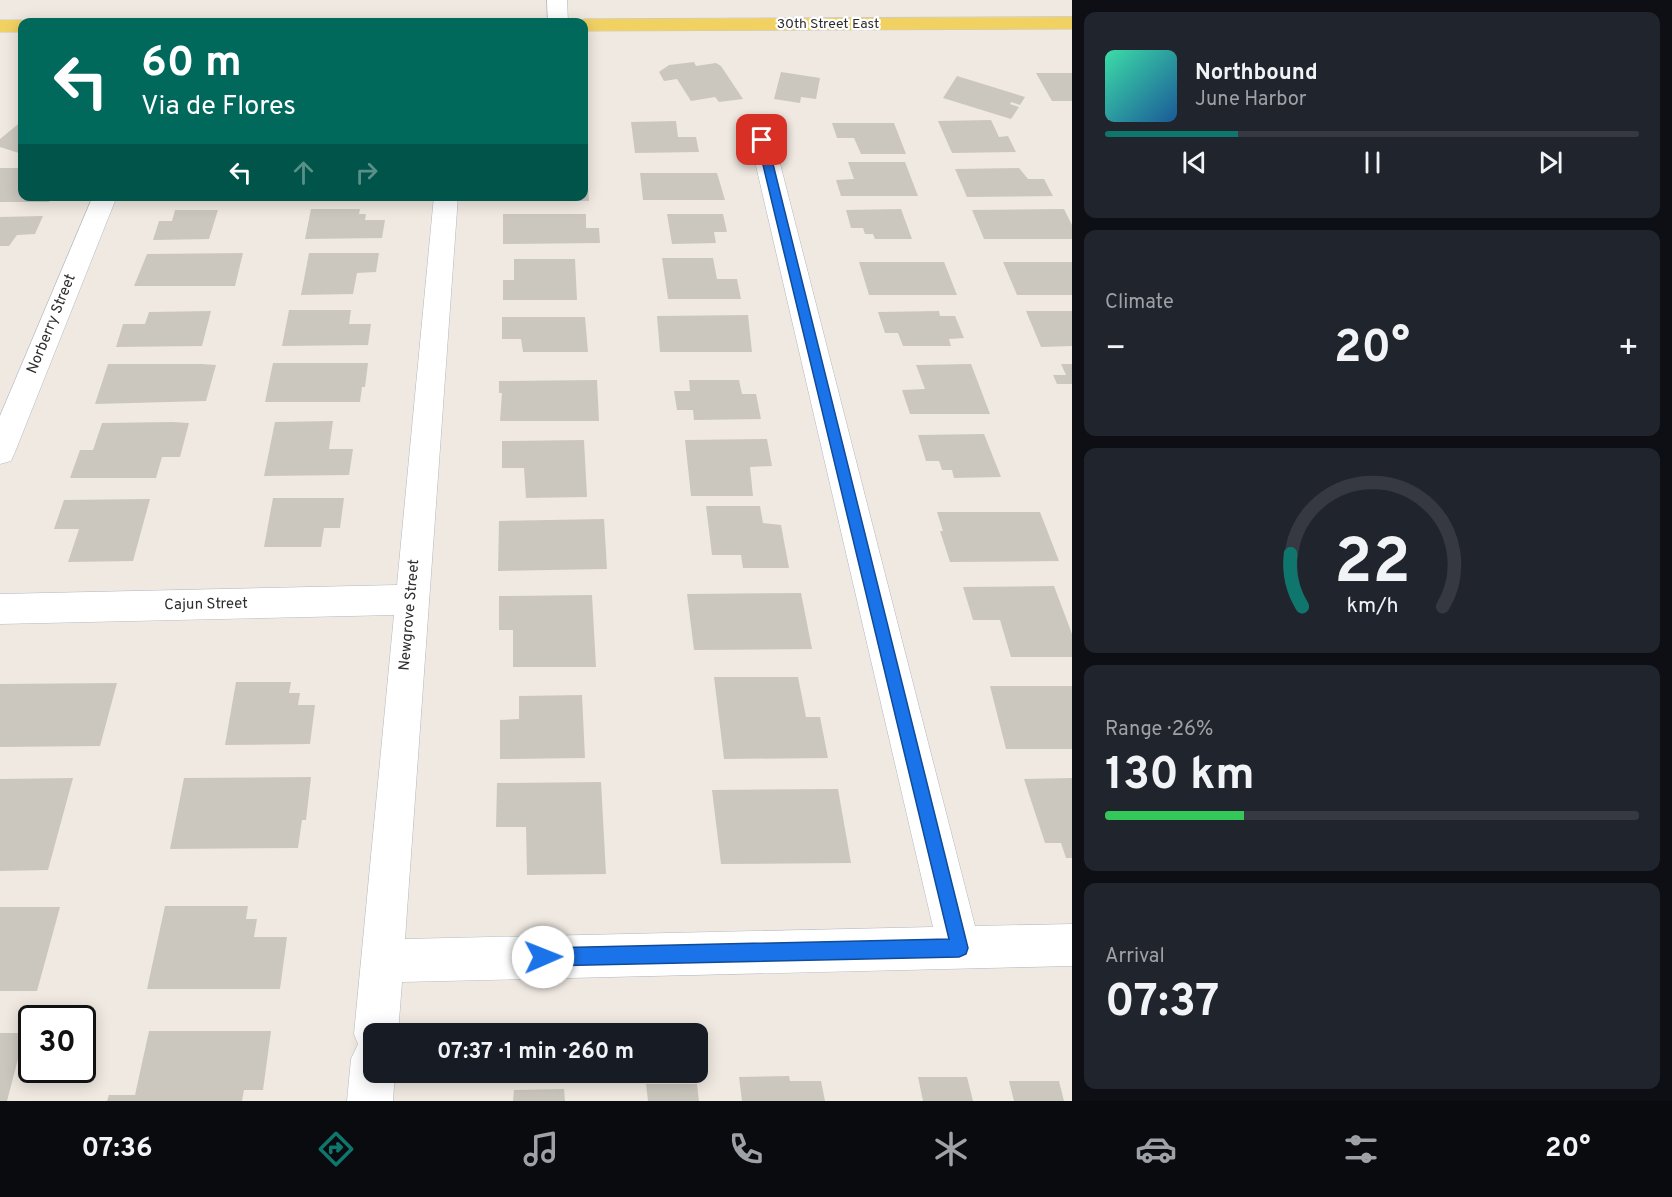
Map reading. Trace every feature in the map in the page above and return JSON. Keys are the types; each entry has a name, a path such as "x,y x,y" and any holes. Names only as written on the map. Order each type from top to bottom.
{"main road":[{"name":"30th Street East","path":"588,25 1072,23"},
{"path":"0,26 18,26"}],"street":[{"path":"556,0 558,18"},
{"path":"762,140 959,948"},
{"name":"Norberry Street","path":"0,452 103,201"},
{"name":"Newgrove Street","path":"377,1023 446,201"},
{"name":"Cajun Street","path":"0,609 412,600"},
{"path":"382,961 1072,945"},
{"path":"370,1101 372,1083"}],"building":[{"path":"694,62 696,66 716,63 721,66 743,99 719,102 715,97 691,101 677,79 664,81 659,72 669,65"},
{"path":"781,72 820,78 816,99 801,97 800,103 774,99"},
{"path":"1036,73 1072,73 1072,101 1052,101"},
{"path":"957,76 1025,97 1020,105 1011,102 1010,104 1019,107 1011,119 943,98"},
{"path":"991,120 999,137 1008,136 1016,152 952,153 938,121"},
{"path":"676,121 678,137 696,137 699,152 635,153 631,122"},
{"path":"832,123 894,123 906,154 861,154 854,138 837,138"},
{"path":"18,124 18,153 0,147 0,139"},
{"path":"848,162 905,162 918,196 841,196 836,180 854,179"},
{"path":"0,168 18,168 18,201 49,201 49,202 0,202"},
{"path":"1019,168 1028,179 1044,179 1053,196 967,197 955,169"},
{"path":"640,173 717,173 725,200 643,200"},
{"path":"311,209 360,209 359,214 366,214 365,220 385,220 382,238 305,239"},
{"path":"901,209 912,239 875,239 873,234 865,234 863,228 851,228 846,210"},
{"path":"1064,209 1072,225 1072,239 984,239 972,210"},
{"path":"175,210 218,210 209,239 153,240 159,221 172,221"},
{"path":"503,214 586,214 586,228 599,228 600,243 503,244"},
{"path":"667,214 723,214 727,232 714,232 716,243 672,244"},
{"path":"43,216 35,234 17,235 9,246 0,246 0,217"},
{"path":"243,253 235,286 134,286 147,254"},
{"path":"309,253 379,253 376,272 357,273 353,294 301,295"},
{"path":"662,258 713,258 717,279 737,279 741,299 668,299"},
{"path":"514,259 575,259 577,300 503,300 503,280 514,280"},
{"path":"859,262 944,262 957,295 869,295"},
{"path":"1003,262 1072,262 1072,295 1017,295"},
{"path":"289,310 351,310 349,324 371,324 368,345 282,346"},
{"path":"211,311 202,346 116,347 123,324 145,324 149,312"},
{"path":"939,311 940,316 955,316 964,338 949,339 951,346 903,346 898,333 885,333 878,312"},
{"path":"1026,311 1072,311 1072,346 1041,347"},
{"path":"748,315 752,352 660,352 657,316"},
{"path":"502,317 585,317 588,352 523,352 521,339 502,339"},
{"path":"273,363 368,363 365,387 362,387 360,402 265,402"},
{"path":"108,364 216,365 206,401 95,404"},
{"path":"971,364 990,414 910,414 902,390 925,389 916,365"},
{"path":"1061,364 1072,364 1072,384 1057,384 1053,375 1066,375"},
{"path":"597,380 599,421 500,421 502,393 499,393 499,381"},
{"path":"689,380 739,380 742,394 756,394 761,419 694,420 693,410 677,410 674,391 690,391"},
{"path":"333,421 329,449 353,449 349,475 264,476 275,422"},
{"path":"102,423 189,423 180,457 162,457 156,478 70,478 80,450 93,450"},
{"path":"984,434 1001,477 954,478 952,470 942,470 939,461 926,461 918,435"},
{"path":"767,439 772,466 750,467 753,496 691,496 685,440"},
{"path":"584,440 587,497 526,498 524,468 502,468 502,441"},
{"path":"273,498 344,498 340,528 324,528 321,547 264,547"},
{"path":"150,499 133,561 68,562 79,529 54,529 64,500"},
{"path":"706,506 760,506 763,523 781,525 789,568 743,568 741,555 712,555"},
{"path":"937,512 1040,512 1059,561 950,562 940,531 943,531"},
{"path":"604,519 607,569 498,571 499,521"},
{"path":"1054,586 1072,634 1072,657 1011,657 1000,620 973,620 963,587"},
{"path":"801,593 812,649 694,650 687,594"},
{"path":"592,595 596,667 513,667 513,630 499,630 499,596"},
{"path":"714,677 798,677 806,717 820,717 828,758 724,759"},
{"path":"236,682 291,682 289,693 300,693 298,705 315,705 310,744 225,745"},
{"path":"117,683 100,746 0,747 0,684"},
{"path":"990,686 1072,686 1072,749 1006,749"},
{"path":"582,695 585,758 500,759 500,720 519,719 519,696"},
{"path":"311,777 306,820 302,820 298,848 170,849 184,778"},
{"path":"73,778 48,870 0,871 0,779"},
{"path":"1072,778 1072,858 1066,858 1061,843 1045,843 1024,779"},
{"path":"601,782 606,874 527,875 526,827 496,827 497,783"},
{"path":"838,789 851,863 721,864 712,790"},
{"path":"165,906 248,906 246,919 257,919 254,937 287,937 280,989 147,989"},
{"path":"0,907 60,907 37,991 0,991"},
{"path":"149,1031 271,1031 263,1090 244,1090 242,1101 107,1101 109,1095 135,1095"},
{"path":"0,1033 18,1033 18,1059 7,1101 0,1101"},
{"path":"789,1076 790,1081 821,1081 825,1101 742,1101 739,1077"},
{"path":"918,1077 967,1077 973,1101 923,1101"},
{"path":"1009,1081 1059,1081 1064,1101 1014,1101"},
{"path":"646,1084 697,1084 699,1101 648,1101"},
{"path":"564,1089 565,1101 513,1101 514,1090"}],"route":[{"path":"543,957 959,948 762,140"}]}
